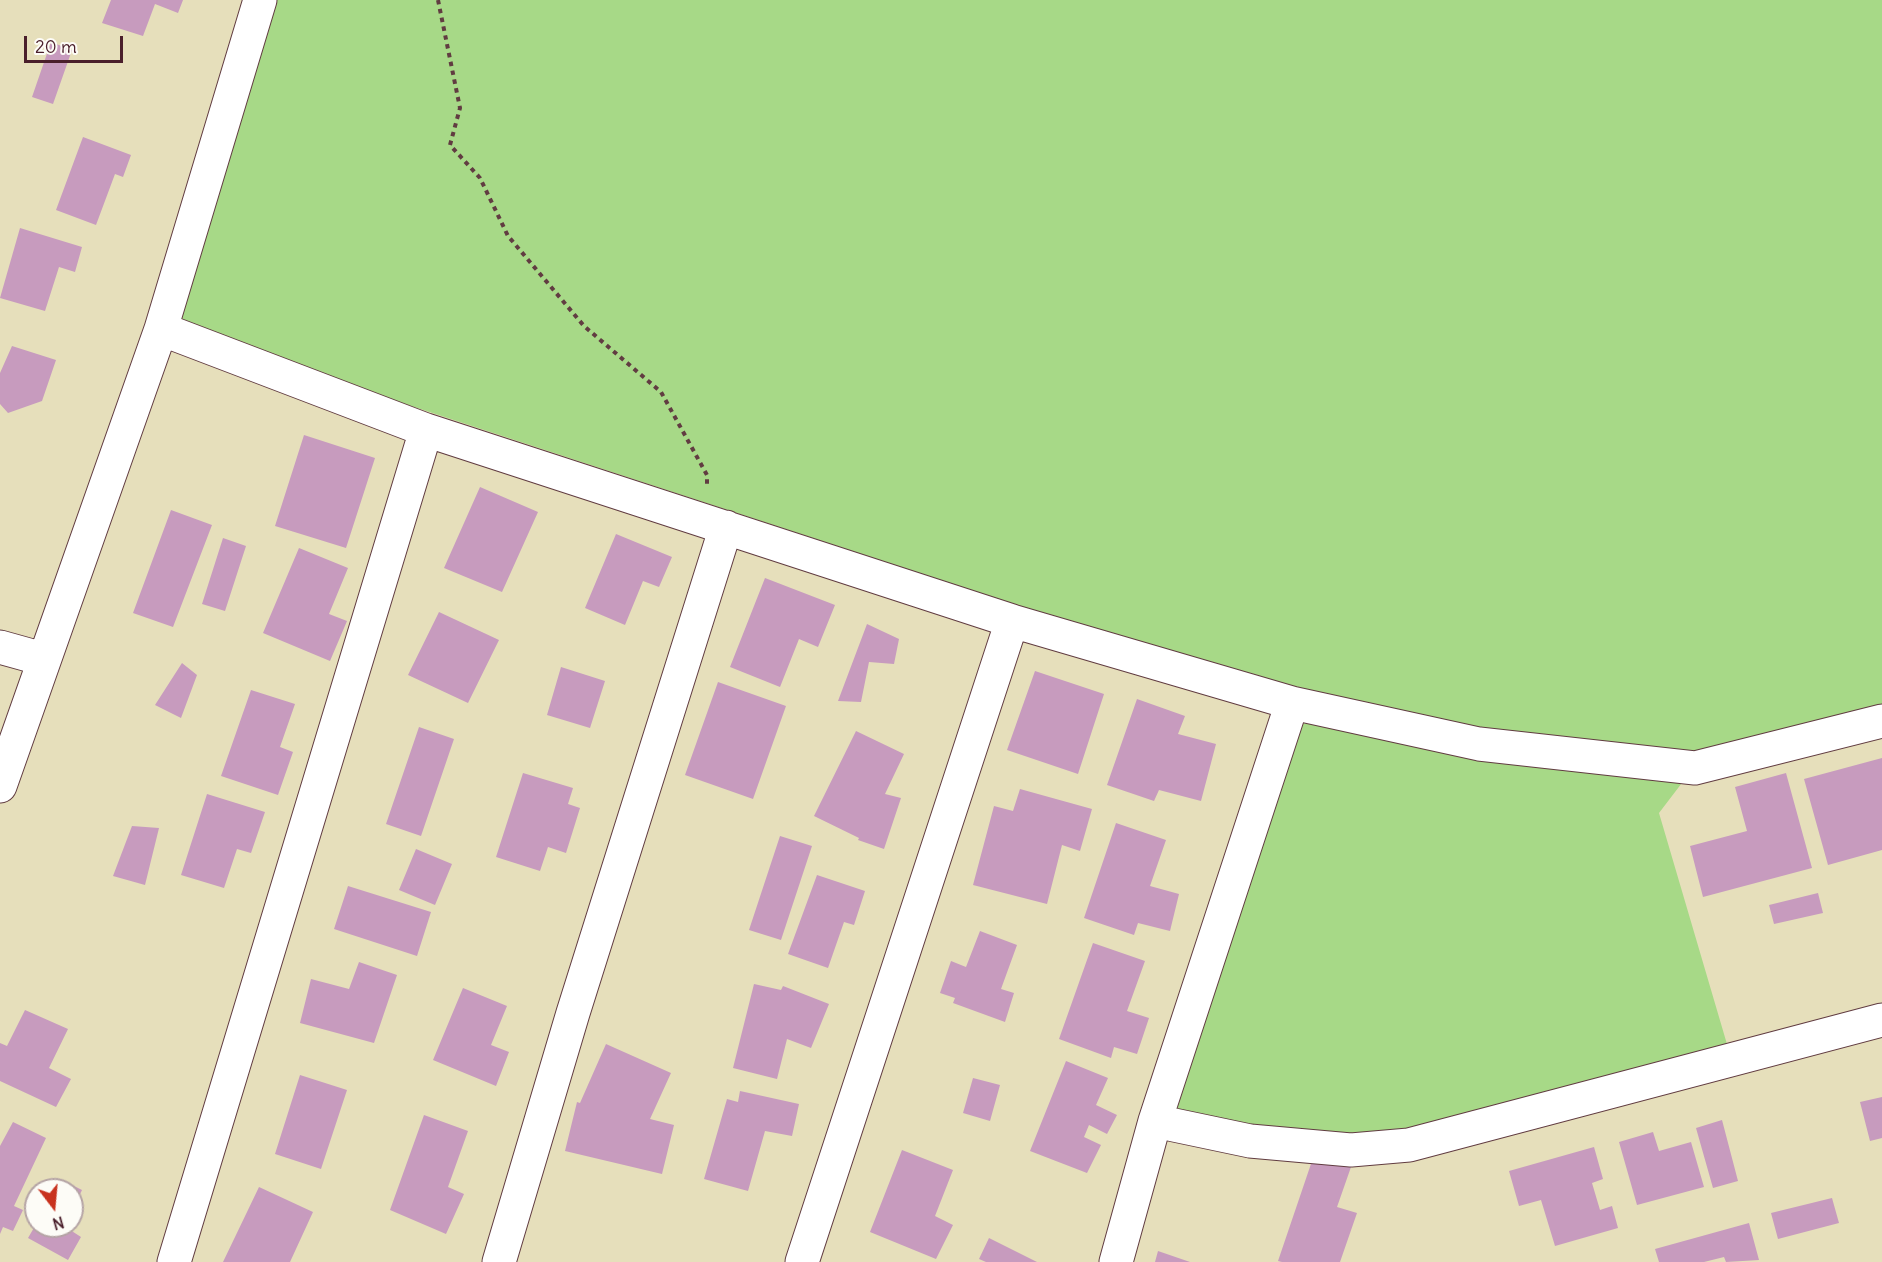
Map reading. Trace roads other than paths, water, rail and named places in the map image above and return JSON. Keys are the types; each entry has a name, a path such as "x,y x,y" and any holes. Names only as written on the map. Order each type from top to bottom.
{"street":[{"path":"0,786 43,659 107,488 160,329 260,0"},
{"path":"160,329 426,430 1012,621 1292,703 1479,744 1695,768 1882,721"},
{"path":"174,1262 426,430"},
{"path":"499,1262 717,524"},
{"path":"802,1262 1012,621"},
{"path":"0,647 43,659"},
{"path":"1116,1262 1155,1121 1292,703"},
{"path":"1155,1121 1250,1141 1351,1150 1409,1145 1882,1020"}]}
